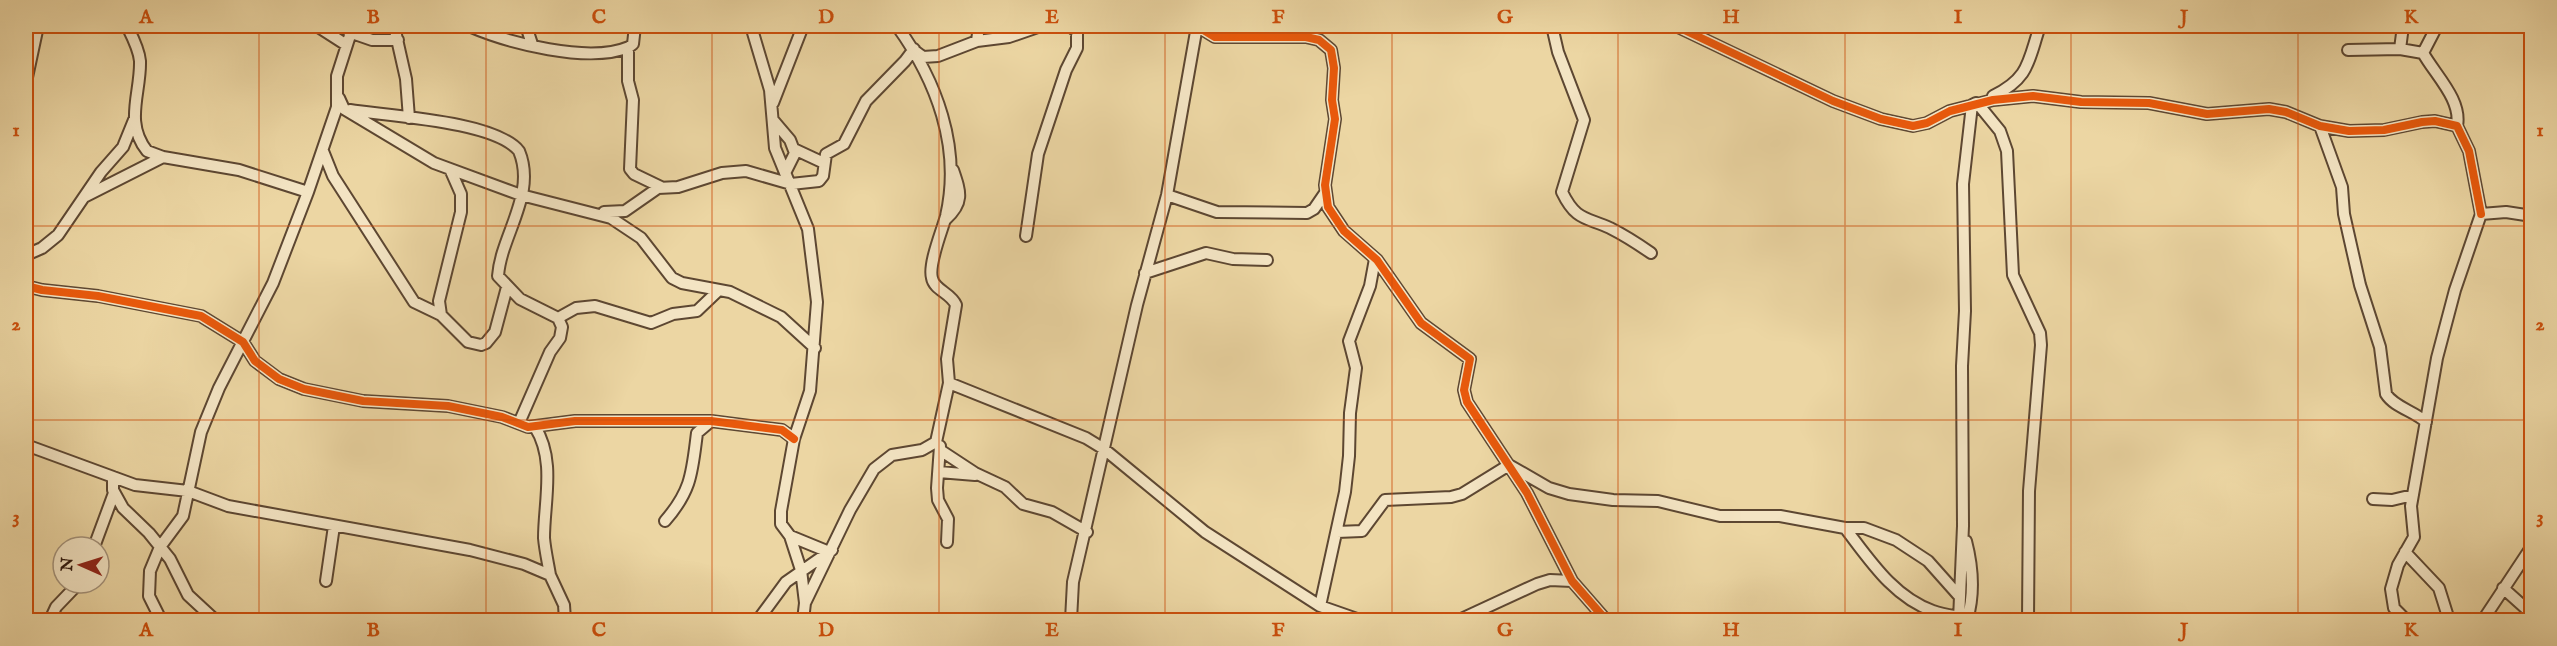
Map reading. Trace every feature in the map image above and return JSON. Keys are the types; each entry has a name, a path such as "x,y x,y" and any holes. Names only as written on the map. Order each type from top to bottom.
{"street":[{"path":"26,82 38,26"},
{"path":"26,255 42,248 58,235 101,172 123,147 134,120 140,60 127,26"},
{"path":"317,26 345,44"},
{"path":"394,26 406,79 409,118"},
{"path":"469,26 492,35 583,55 628,48 633,44 635,26"},
{"path":"526,26 532,44"},
{"path":"751,26 770,90 775,148 808,229 817,302 810,391 794,439 781,511 782,524 790,536 801,570 805,603 803,621"},
{"path":"772,106 803,26"},
{"path":"805,603 866,480 879,464 892,455 927,448 936,442 949,383 947,359 956,304 935,285 931,271 945,220 949,191 949,147 934,88 914,50 897,26"},
{"path":"978,41 979,26"},
{"path":"914,50 922,57 938,56 978,41 1009,37 1041,26"},
{"path":"1026,236 1038,154 1066,70 1077,48 1077,32 1070,26"},
{"path":"1071,621 1073,582 1087,532 1107,432 1145,273 1167,195 1197,26 1215,37 1306,37 1319,40 1331,50 1334,68 1332,100 1335,119 1325,193 1328,207 1338,224 1375,259 1421,323 1470,359 1464,390 1467,402 1542,520 1572,581 1606,621"},
{"path":"1552,26 1558,52 1584,120 1562,192 1567,201 1587,221 1608,227 1651,253"},
{"path":"1676,26 1833,101 1894,123 1921,125 1950,111 2005,98 2033,96 2081,102 2149,103 2207,114 2266,109 2286,112 2320,126 2358,131 2384,130 2422,122 2457,126"},
{"path":"1975,105 2005,90 2022,77 2027,70 2040,26"},
{"path":"2400,49 2403,26"},
{"path":"2423,53 2438,26"},
{"path":"161,621 147,588 150,572 160,547 183,516 201,432 219,388 256,311 273,283 308,192 337,107 338,76 351,28 372,40 398,40"},
{"path":"628,48 628,81 633,100 630,169 634,174 661,187 678,187 722,172 738,171 791,184 819,181 823,176 826,154 844,144 870,96 914,50"},
{"path":"2348,50 2400,49 2423,53 2454,101 2459,117 2457,126 2469,152 2481,214 2450,309 2426,422 2413,495 2411,515 2415,530 2391,589 2394,608 2406,621"},
{"path":"338,95 344,109 416,154 521,195 596,212 611,218 641,238 672,278 682,283 730,292 781,317 815,348"},
{"path":"1965,619 1960,599 1963,526 1962,366 1965,283 1963,184 1975,105"},
{"path":"1975,105 2000,131 2007,151 2013,275 2040,333 2041,358 2029,491 2028,621"},
{"path":"344,109 462,127 515,146 522,158 521,195 514,226 505,245 498,270 499,280 536,309 558,318 562,327 560,338 550,352 519,423"},
{"path":"134,120 142,145 147,151 164,157 238,170 308,192"},
{"path":"772,120 794,149 824,162"},
{"path":"2320,126 2342,187 2344,214 2360,285 2380,347 2386,394 2390,400 2417,414 2426,422"},
{"path":"785,173 795,153 794,149"},
{"path":"323,151 333,176 372,235 406,294 414,302 441,315 468,342 486,344 495,332 507,287"},
{"path":"86,196 164,157"},
{"path":"441,315 439,301 462,201 450,169"},
{"path":"596,212 625,211 661,187"},
{"path":"1167,195 1217,212 1306,213 1314,210 1325,193"},
{"path":"2481,214 2506,212 2532,216"},
{"path":"1145,273 1206,254 1233,259 1267,260"},
{"path":"1320,606 1337,532 1349,456 1350,413 1356,368 1349,341 1370,286 1375,259"},
{"path":"26,286 201,316 243,342 255,362 264,370 296,386 363,401 448,406 535,428 575,422 711,422 782,429 800,422"},
{"path":"558,318 576,308 596,306 651,323 673,314 696,311 719,290"},
{"path":"949,383 1086,438 1104,449 1205,532 1320,606 1360,621"},
{"path":"665,521 682,502 689,486 697,433 711,422"},
{"path":"535,428 545,449 547,475 544,540 550,575 564,605 565,621"},
{"path":"782,429 794,439"},
{"path":"940,431 937,496 948,519 947,542"},
{"path":"1086,438 1107,432"},
{"path":"26,445 135,484 188,491 228,506 470,550 524,564 550,575"},
{"path":"940,450 1005,488 1023,504 1052,512 1087,532"},
{"path":"1509,465 1549,488 1569,494 1613,500 1658,501 1720,516 1780,516 1845,528 1864,528 1896,540 1937,568 1960,599"},
{"path":"1337,532 1362,531 1384,500 1451,497 1462,494 1509,465"},
{"path":"939,472 981,476"},
{"path":"98,535 114,493 113,477"},
{"path":"114,493 123,508 149,533 170,559 188,595 215,621"},
{"path":"2373,499 2392,500 2413,495"},
{"path":"326,581 334,526"},
{"path":"1963,526 1973,578 1965,619"},
{"path":"1845,528 1887,580 1916,603 1941,614 1965,619"},
{"path":"790,536 830,551"},
{"path":"2484,621 2532,546"},
{"path":"758,621 786,582 830,551"},
{"path":"2406,552 2439,588 2449,621"},
{"path":"1459,621 1537,584 1550,580 1572,581"},
{"path":"2504,588 2532,614"},
{"path":"50,621 56,607 68,595"},
{"path":"1941,614 1960,599"}],"cycle path":[{"path":"1197,26 1215,37 1306,37 1319,40 1331,50 1334,68 1332,100 1335,119 1325,185 1328,207 1344,231 1377,260 1421,323 1470,359 1464,390 1467,402 1527,493 1572,581 1606,620"},
{"path":"1676,26 1833,101 1881,119 1913,126 1927,123 1950,111 1993,100 2033,96 2081,102 2149,103 2207,114 2269,109 2286,112 2320,126 2349,131 2384,130 2435,121 2457,126 2469,151 2481,214"},
{"path":"26,286 98,296 201,316 243,342 255,361 279,379 304,389 363,401 448,406 502,417 528,427 575,421 711,421 782,430 794,439"}]}
